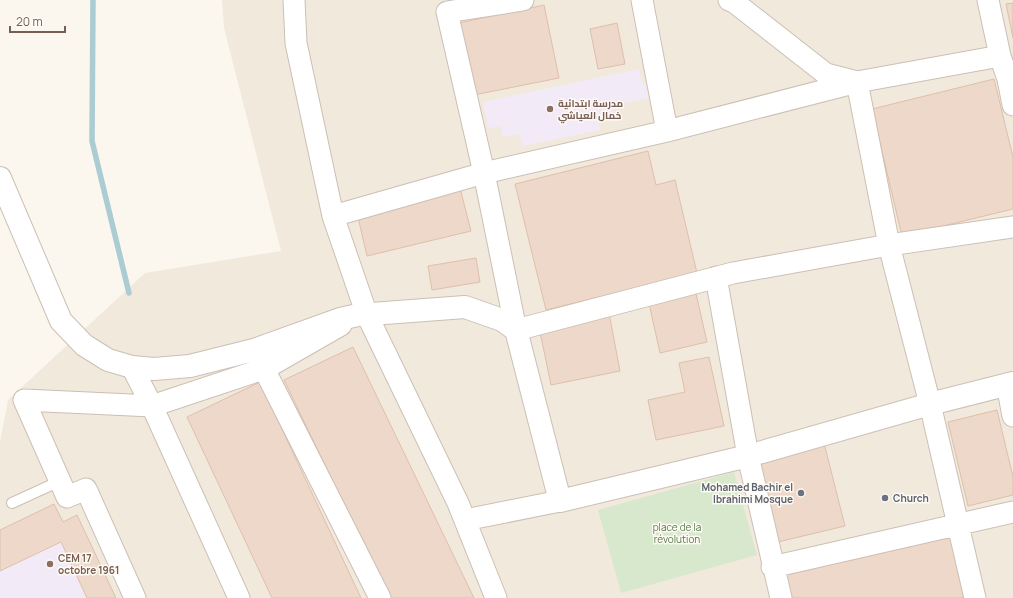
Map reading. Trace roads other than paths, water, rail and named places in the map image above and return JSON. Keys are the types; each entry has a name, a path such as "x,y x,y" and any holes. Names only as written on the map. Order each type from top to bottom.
{"street":[{"path":"294,0 296,43 333,216 362,315 465,520 496,598"},
{"path":"523,0 447,12 484,173 516,330 560,501"},
{"path":"642,0 667,131"},
{"path":"729,0 734,2 826,74 857,82"},
{"path":"988,0 1000,56 1008,79 1013,105"},
{"path":"333,216 484,173 667,131 857,82 1000,56"},
{"path":"857,82 889,245 930,404 956,524 975,598"},
{"path":"0,178 61,321 84,345 108,360 132,367 154,369 190,366 254,350 340,319 362,315 465,307 502,320 516,330"},
{"path":"516,330 733,273 889,245 1013,227"},
{"path":"716,278 748,456 780,598"},
{"path":"135,598 86,489 67,497 24,400 152,406 266,368 362,315"},
{"path":"254,350 266,368 380,598"},
{"path":"132,367 152,406 239,598"},
{"path":"465,520 560,501 748,456 930,404 1010,384 1013,416"},
{"path":"772,567 1013,512"}],"lane":[{"path":"12,503 60,481"}],"waterway":[{"path":"93,0 92,141 129,293"}],"place":[{"name":"مدرسة ابتدائية خمال العياشي","path":"550,109"},
{"name":"Mohamed Bachir el Ibrahimi Mosque","path":"801,493"},
{"name":"Church","path":"885,498"},
{"name":"CEM 17 octobre 1961","path":"50,564"}],"park label":[{"name":"place de la révolution","path":"677,532"}]}
